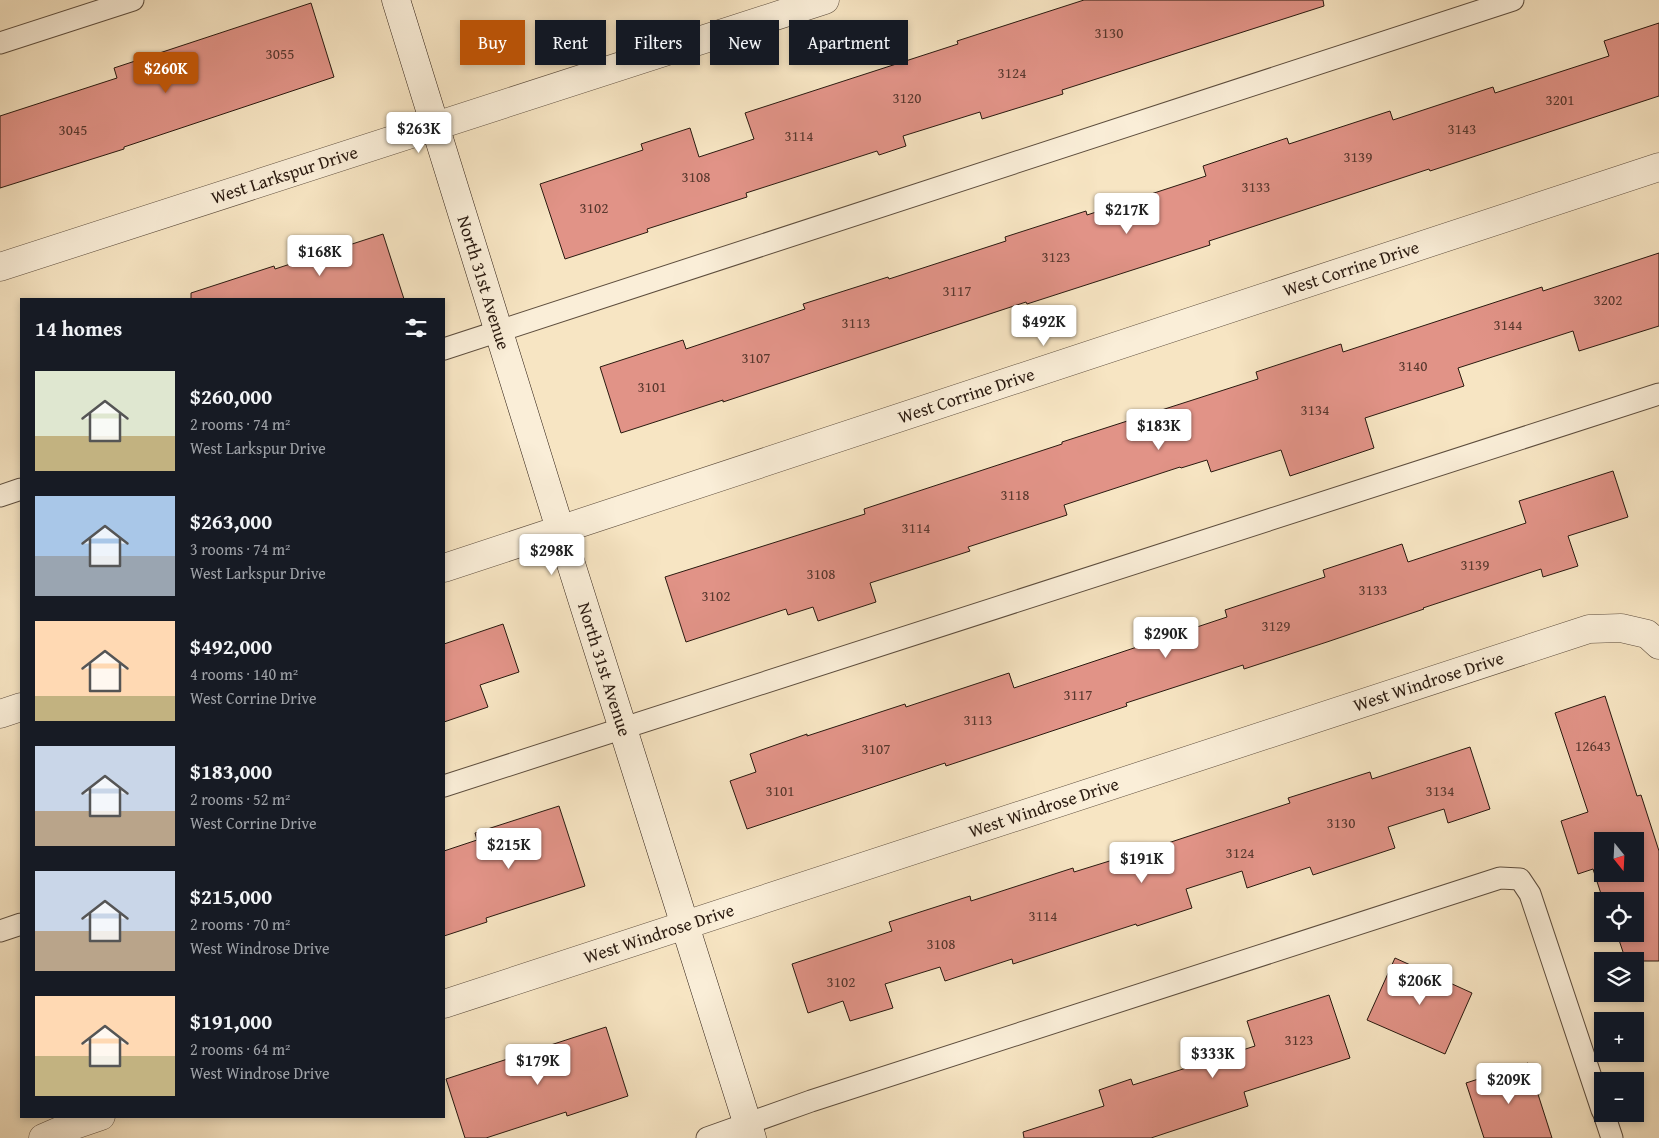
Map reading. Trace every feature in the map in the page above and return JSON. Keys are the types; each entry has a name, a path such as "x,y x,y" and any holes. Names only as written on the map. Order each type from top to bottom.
{"street":[{"name":"North 31st Avenue","path":"396,0 498,331 750,1131"},
{"name":"West Larkspur Drive","path":"0,267 825,0"},
{"name":"West Corrine Drive","path":"445,568 1659,167"},
{"name":"West Windrose Drive","path":"445,1004 1589,629 1621,628 1653,639"},
{"path":"0,714 20,707"},
{"path":"42,1138 96,1118"}],"lane":[{"path":"0,43 133,0"},
{"path":"445,349 1513,0"},
{"path":"445,786 1659,394"},
{"path":"0,496 20,489"},
{"path":"707,1138 750,1131 811,1101 1500,878 1520,879 1530,894 1594,1086"},
{"path":"0,931 20,924"},
{"path":"1607,1122 1612,1138"}],"building":[{"path":"1084,0 1323,0 1324,6 1062,90 1063,94 982,119 980,112 903,136 906,146 879,155 877,151 746,193 747,197 647,229 648,232 565,259 540,184 643,150 641,144 690,128 699,157 754,139 745,113 893,65 908,65 908,60 958,44 957,41"},
{"path":"311,3 334,77 124,147 124,149 0,188 0,116 117,78 114,68"},
{"path":"1659,23 1659,96 1209,241 1210,245 1027,304 1026,302 723,402 723,400 621,433 600,367 683,340 686,349 805,309 803,304 888,277 889,279 1006,241 1005,237 1086,211 1087,215 1206,176 1203,166 1287,138 1289,144 1390,111 1393,120 1493,87 1495,93 1609,56 1604,41"},
{"path":"383,234 404,298 191,298 191,293 274,266 275,269"},
{"path":"1659,253 1659,326 1579,351 1573,331 1458,368 1464,386 1365,418 1374,448 1290,476 1281,450 1211,472 1207,460 1180,467 1064,505 1067,515 968,547 970,551 870,583 876,602 818,621 813,607 788,615 786,609 686,642 665,577 865,514 864,509 1062,444 1062,442 1258,379 1256,372 1341,344 1343,352 1542,287 1543,291"},
{"path":"1613,471 1628,517 1568,536 1578,566 1543,577 1541,569 1327,642 1244,669 1243,665 1126,703 1127,706 1031,738 946,766 945,763 747,829 730,781 756,772 750,754 807,734 807,736 905,704 906,707 1009,673 1014,688 1227,617 1225,610 1325,577 1323,570 1402,544 1408,562 1526,523 1519,501"},
{"path":"503,624 519,672 480,685 488,707 445,722 445,644"},
{"path":"1605,696 1637,796 1641,795 1659,851 1659,961 1644,961 1644,952 1623,952 1620,942 1644,942 1644,892 1600,892 1597,882 1644,882 1644,832 1594,832 1594,872 1593,869 1578,874 1561,821 1588,812 1555,713"},
{"path":"1470,747 1490,809 1448,823 1444,809 1388,827 1395,848 1313,875 1310,867 1247,888 1242,871 1186,889 1192,908 1137,926 1136,924 1013,964 1012,959 945,981 940,967 885,984 893,1008 850,1021 843,1001 808,1013 792,964 892,931 889,922 970,896 971,901 1073,868 1074,872 1290,803 1288,798 1370,772 1372,779"},
{"path":"559,806 585,886 486,918 487,922 445,936 445,851 477,840 475,833"},
{"path":"1395,958 1472,993 1445,1054 1367,1020"},
{"path":"1329,995 1350,1058 1244,1092 1248,1106 1151,1138 1024,1138 1023,1132 1104,1106 1099,1090 1131,1079 1133,1085 1255,1046 1247,1021"},
{"path":"606,1027 628,1096 567,1116 566,1112 486,1138 465,1138 446,1079"},
{"path":"1528,1063 1552,1138 1484,1138 1466,1083"}]}
